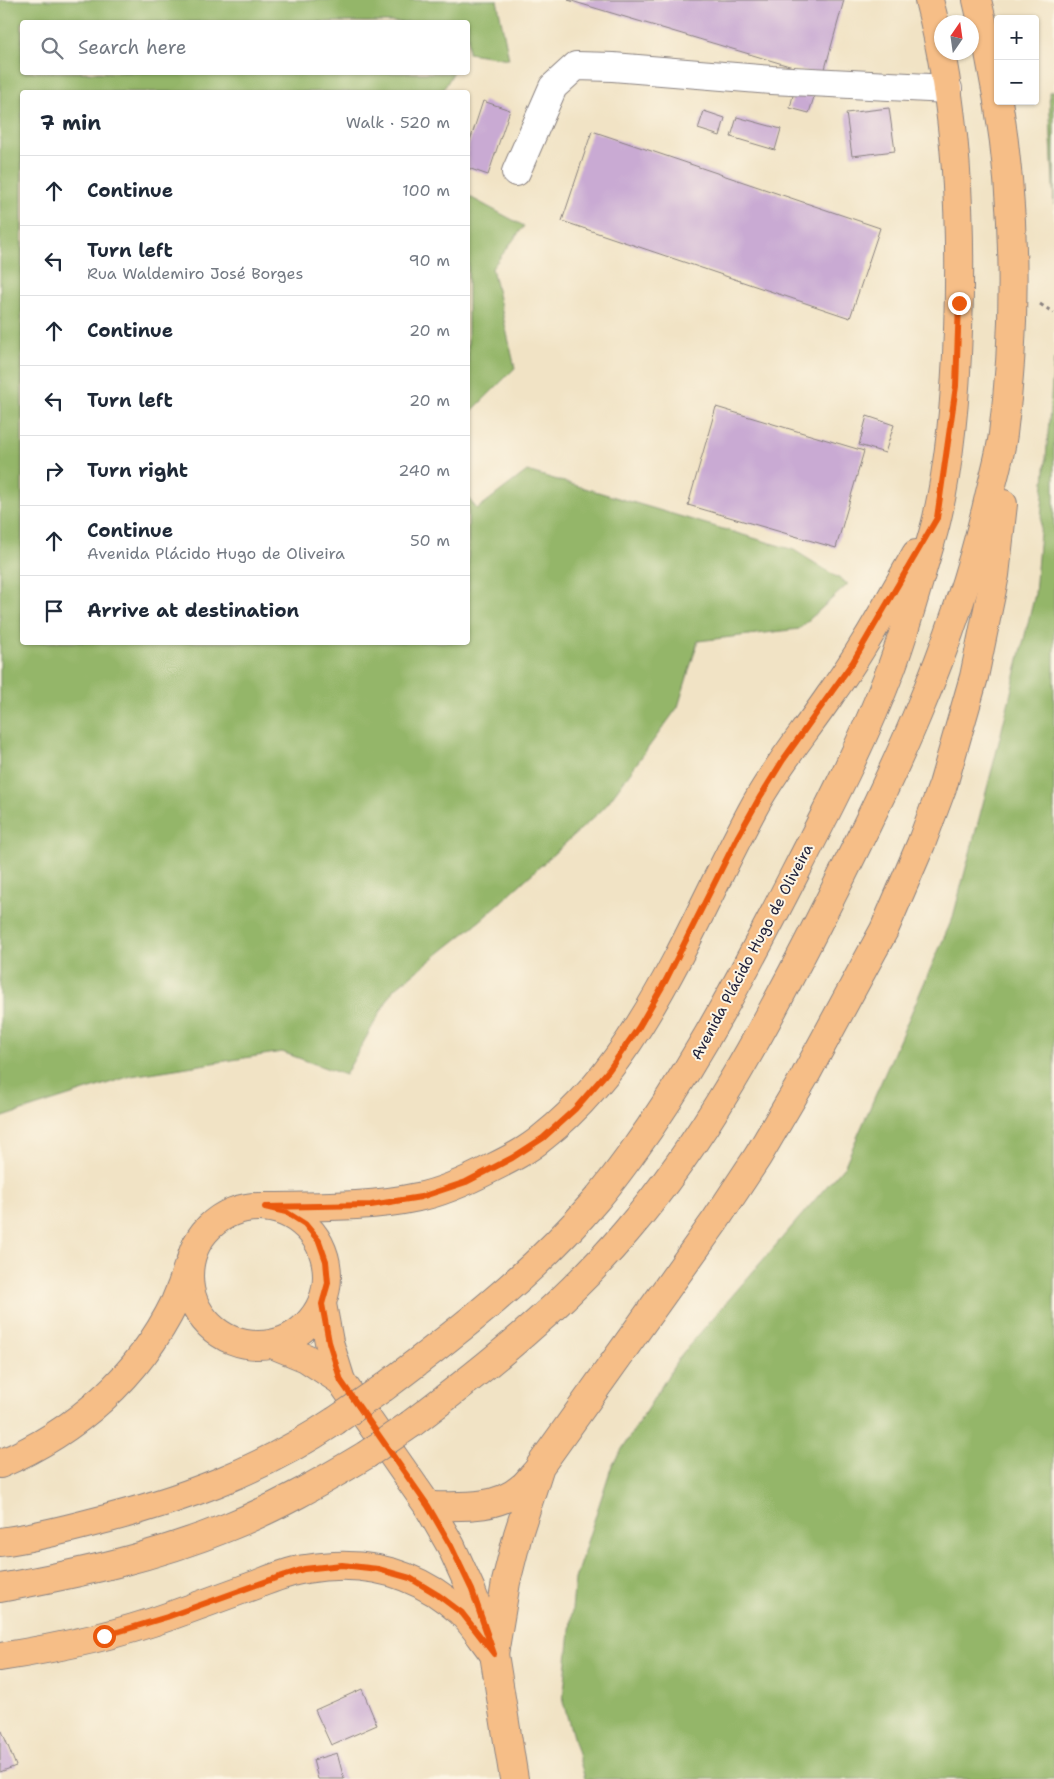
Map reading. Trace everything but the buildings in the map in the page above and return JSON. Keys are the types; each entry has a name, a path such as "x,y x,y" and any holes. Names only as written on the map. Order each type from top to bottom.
{"main road":[{"name":"Avenida Plácido Hugo de Oliveira","path":"0,1542 84,1525 184,1497 232,1478 263,1463 304,1442 335,1421 383,1388 489,1306 555,1245 598,1198 646,1134 686,1072 725,1005 770,921 834,798 870,721 914,600 937,518 956,386 959,233 957,181 948,89 929,0"},
{"path":"977,0 994,79"},
{"path":"0,1588 111,1564 173,1547 227,1528 278,1505 366,1455 411,1424 493,1361 545,1317 626,1232 671,1175 712,1116 797,964 848,864 894,767 930,684 960,606 979,542 1002,438 1010,352 1013,285 1008,190 998,105"},
{"path":"428,1506 488,1504 509,1496 522,1488 540,1466 715,1221 758,1156 805,1076 884,930 940,794 974,677 995,575 1002,516 1004,497 1002,438"},
{"path":"0,1464 21,1455 57,1434 87,1413 112,1390 136,1363 160,1331 176,1300 196,1244 208,1227 225,1215 244,1208 371,1205 421,1197 466,1182 512,1158 543,1138 575,1109 609,1070 639,1027 666,980 737,838 760,797 783,760 853,662 937,518"},
{"path":"190,1263 189,1286 196,1307 209,1326 228,1339 250,1345 272,1344 293,1336 311,1323 322,1304 328,1283 326,1261 319,1241 305,1224 286,1212 265,1207"},
{"path":"322,1304 329,1342 341,1381 428,1506 451,1546 472,1590 494,1654 514,1779"},
{"path":"272,1344 306,1358 341,1381"},
{"path":"494,1654 506,1582 518,1534 540,1466"},
{"path":"0,1657 45,1650 104,1636 167,1617 304,1569 342,1565 378,1569 410,1578 424,1586 462,1613 494,1654"}],"lane":[{"path":"516,172 553,87 576,66 613,67 772,80 948,89"}],"green space":[{"path":"0,0 497,0 509,59 470,53 470,20 20,20 20,75 452,75 443,90 20,90 20,645 470,645 470,500 477,509 527,471 794,550 848,584 799,629 698,641 678,707 604,808 481,920 393,990 345,1075 282,1052 131,1076 0,1118"},
{"path":"1054,91 1054,205 1049,92"},
{"path":"470,197 524,226 492,268 515,368 470,413"},
{"path":"1054,359 1054,1779 585,1779 563,1702 575,1579 612,1465 681,1355 845,1165 953,917 995,758 1035,594"}],"route":[{"path":"104,1636 167,1617 304,1569 342,1565 378,1569 410,1578 438,1595 462,1613 494,1654 472,1590 451,1546 428,1506 341,1381 329,1342 322,1304 328,1283 326,1261 319,1241 305,1224 286,1212 265,1207 371,1205 421,1197 466,1182 512,1158 543,1138 575,1109 609,1070 639,1027 666,980 737,838 760,797 783,760 853,662 937,518 956,386 959,303"}]}
